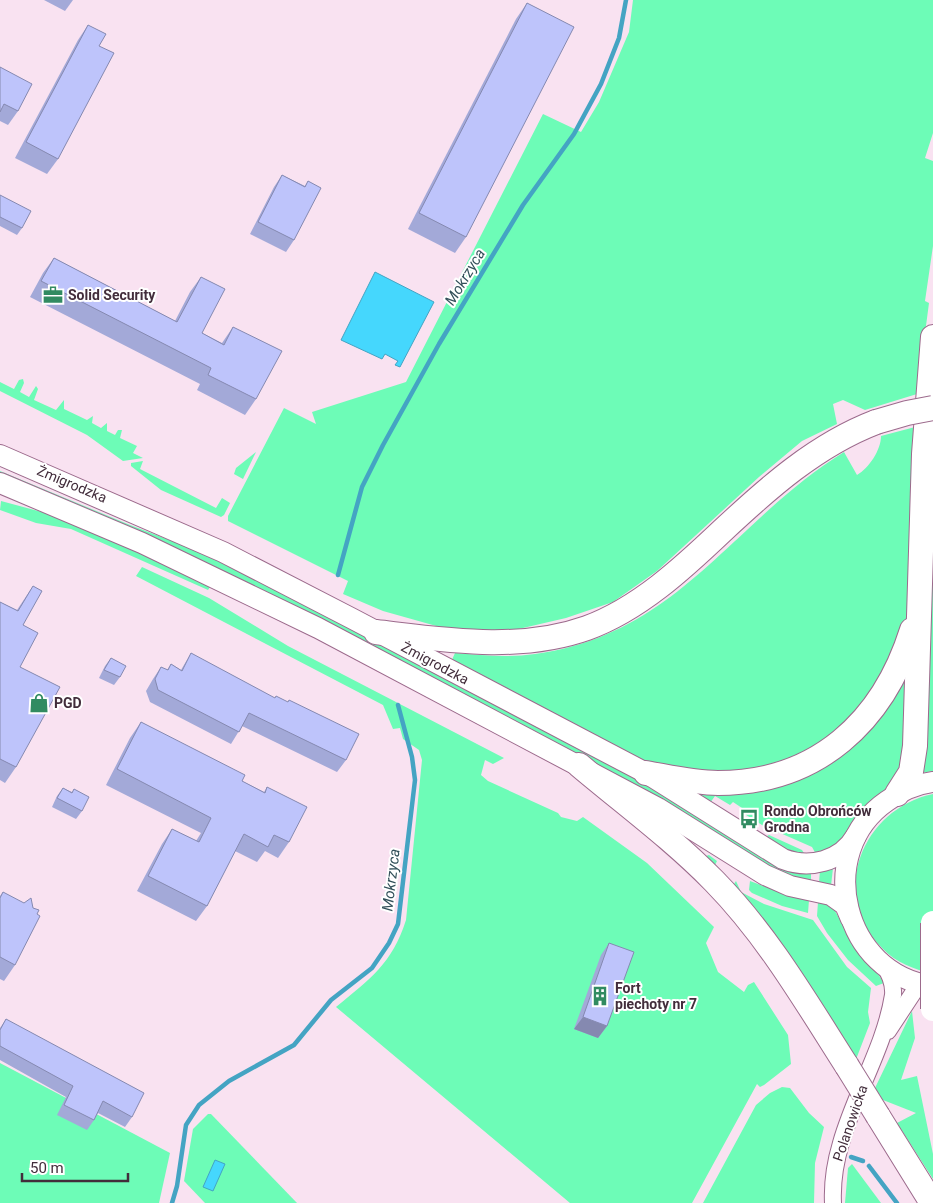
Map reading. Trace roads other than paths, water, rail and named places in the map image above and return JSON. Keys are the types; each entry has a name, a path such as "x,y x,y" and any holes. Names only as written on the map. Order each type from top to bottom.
{"highway":[{"path":"897,794 911,772 914,758 924,454 933,337"},
{"path":"376,632 442,640 496,642 551,638 588,628 635,603 650,592 696,556 751,504 808,458 832,443 876,422 933,408"},
{"path":"646,773 708,783 735,782 782,773 826,752 864,721 881,699 905,652 918,607"},
{"path":"579,765 685,853 727,895 787,971 932,1203"},
{"path":"933,923 933,1009"}],"main road":[{"name":"Żmigrodzka","path":"0,455 223,552 646,773 777,856 791,862 820,863 846,847 856,836"},
{"name":"Żmigrodzka","path":"0,483 142,543 229,583 658,808 765,875 794,888 831,895 845,905 851,919"},
{"path":"932,986 904,978 882,963 863,944 851,919 844,883 849,852 856,836 875,811 897,794 915,786 933,782"}],"street":[{"name":"Polanowicka","path":"833,1203 834,1173 841,1141 878,1046 893,995 891,980 882,963"},
{"name":"Polanowicka","path":"878,1046 915,990 920,986 932,986"}],"water":[{"path":"375,272 434,302 400,367 395,365 398,361 385,354 382,359 341,340"},
{"path":"215,1160 225,1164 213,1191 203,1187"}],"waterway":[{"name":"Mokrzyca","path":"338,575 362,487 383,445 439,344 523,205 574,134 601,84 619,38 626,0"},
{"name":"Mokrzyca","path":"172,1203 177,1186 186,1125 199,1105 229,1081 294,1045 331,1000 372,968 389,943 398,924 415,780 412,757 398,705"},
{"path":"851,1157 863,1161"},
{"path":"869,1166 897,1203"}],"place":[{"name":"Solid Security","path":"53,295"},
{"name":"PGD","path":"39,703"},
{"name":"Rondo Obrońców Grodna","path":"749,819"},
{"name":"Fort piechoty nr 7","path":"600,996"}]}
